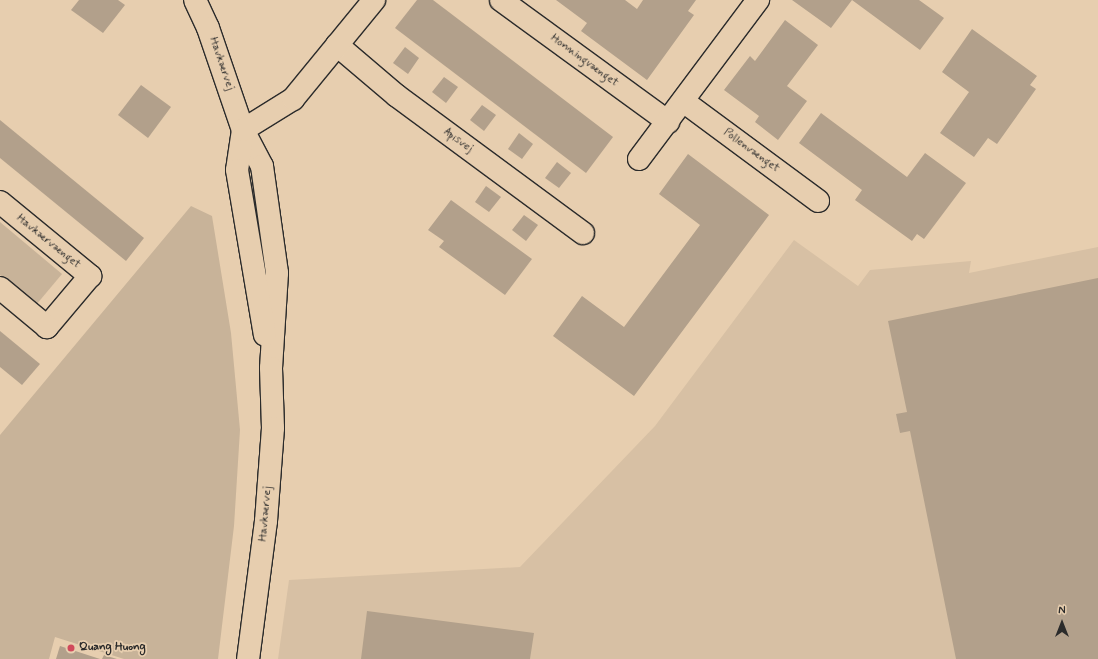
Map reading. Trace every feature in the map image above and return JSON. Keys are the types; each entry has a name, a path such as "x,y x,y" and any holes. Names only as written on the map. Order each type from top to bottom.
{"street":[{"name":"Havkærvej","path":"194,0 208,28 243,130 262,166 277,274 271,368 273,428 266,521 248,659"},
{"path":"243,130 293,100 374,0"},
{"name":"Honningvænget","path":"501,0 668,122"},
{"path":"639,159 758,0"},
{"name":"Apisvej","path":"337,45 397,96 583,233"},
{"name":"Pollenvænget","path":"683,101 818,201"},
{"name":"Havkærvænget","path":"0,202 90,276 47,327 0,288"}],"shaded area":[{"path":"191,206 212,216 231,333 240,430 234,526 218,659 124,659 55,637 49,659 0,659 0,435"},
{"path":"0,222 62,274 36,305 0,275"},
{"path":"794,240 858,286 870,270 971,261 969,273 1098,247 1098,659 278,659 289,580 520,567 655,426"}],"building":[{"path":"79,0 118,0 125,5 103,33 71,10"},
{"path":"417,0 433,0 613,137 586,173 395,28"},
{"path":"556,0 625,0 637,9 643,0 696,0 688,11 694,15 647,80 581,31 587,23"},
{"path":"792,0 852,0 831,28"},
{"path":"852,0 919,0 944,18 920,50"},
{"path":"785,20 818,45 787,86 807,101 778,140 755,122 759,116 724,90 750,56 755,61"},
{"path":"972,29 1037,76 1030,85 1036,89 997,144 988,138 974,157 940,133 969,92 942,72"},
{"path":"405,47 419,58 408,74 393,63"},
{"path":"444,77 458,87 446,103 432,92"},
{"path":"141,85 171,107 148,138 118,115"},
{"path":"482,105 496,115 484,131 470,120"},
{"path":"821,113 907,177 925,153 966,183 924,239 917,234 912,241 855,200 862,190 799,143"},
{"path":"0,120 144,238 126,261 0,158"},
{"path":"519,133 533,144 522,159 508,149"},
{"path":"688,154 769,215 634,396 553,336 582,296 624,327 700,225 659,194"},
{"path":"557,162 571,173 559,188 545,178"},
{"path":"486,186 501,197 489,212 475,202"},
{"path":"451,200 532,259 505,295 439,247 444,241 428,230"},
{"path":"524,215 538,225 526,241 512,230"},
{"path":"1098,278 1098,659 956,659 910,431 900,433 896,414 907,412 888,321"},
{"path":"0,331 40,364 22,385 0,367"},
{"path":"367,611 534,633 530,659 361,659"},
{"path":"60,646 100,659 56,659"},
{"path":"104,655 117,659 102,659"}],"place":[{"name":"Quang Huong","path":"71,648"}]}
